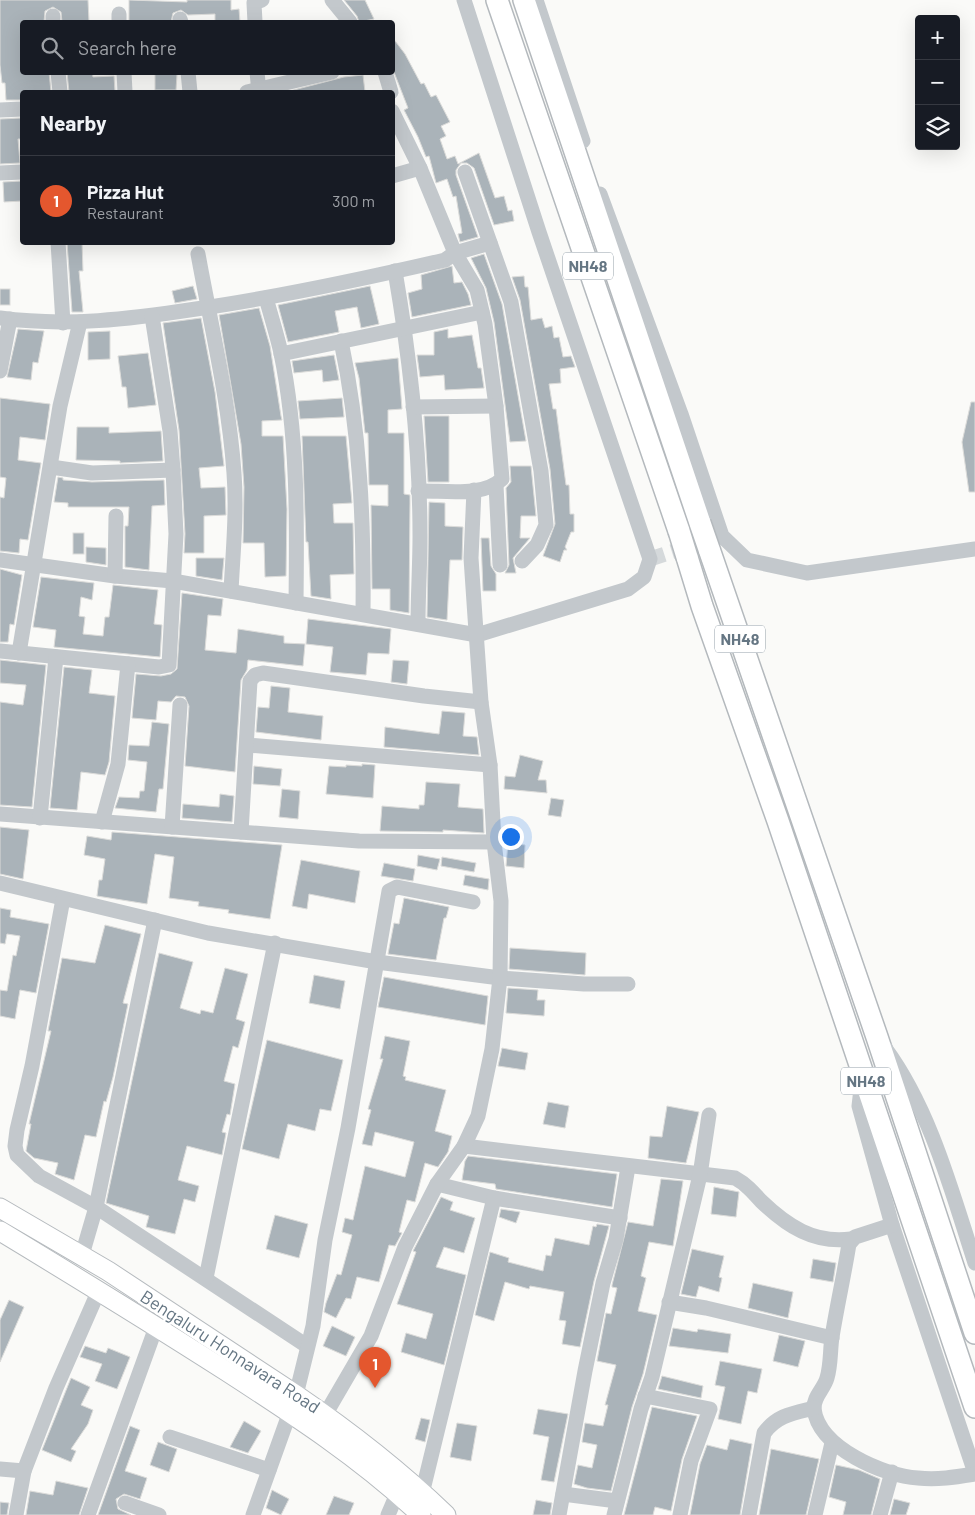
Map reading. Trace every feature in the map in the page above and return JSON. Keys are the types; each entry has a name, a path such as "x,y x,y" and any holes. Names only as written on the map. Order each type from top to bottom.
{"highway":[{"name":"NH48","path":"497,0 679,531 975,1408"},
{"name":"NH48","path":"524,0 700,524 715,543 755,684 877,1036 975,1333"}],"main road":[{"name":"Bengaluru Honnavara Road","path":"0,1208 82,1255 293,1404 397,1494 420,1506 446,1515"},
{"name":"Bengaluru Honnavara Road","path":"0,1231 156,1327 293,1404 325,1415 420,1506"}],"street":[{"path":"255,20 254,3 262,0"},
{"path":"332,0 348,20"},
{"path":"0,560 115,576 173,581 363,613 477,635 628,589 644,577 650,559 539,232 464,0"},
{"path":"536,0 600,192 681,414 715,543 747,560 807,573 975,549"},
{"path":"58,75 60,90"},
{"path":"124,75 125,90"},
{"path":"188,75 190,90"},
{"path":"255,90 258,75"},
{"path":"263,90 320,75"},
{"path":"386,75 390,90"},
{"path":"0,110 20,109"},
{"path":"395,120 420,168 455,254 477,290 496,406 502,479 496,485 474,490 418,490"},
{"path":"395,175 420,168"},
{"path":"0,173 20,172"},
{"path":"465,172 511,302 532,408 545,502 546,525 537,545 522,560"},
{"path":"0,371 5,318 63,323 119,321 208,308 266,298 445,260 455,254 490,243"},
{"path":"58,245 63,323"},
{"path":"198,254 234,473 235,519 231,591"},
{"path":"395,271 405,328 413,407 420,536 418,624"},
{"path":"266,298 281,354 294,463 296,603"},
{"path":"281,354 482,312"},
{"path":"0,651 159,667 169,665 176,534 173,470 170,431 152,316"},
{"path":"19,653 60,406 80,322"},
{"path":"341,341 349,380 362,509 363,613"},
{"path":"413,407 496,406"},
{"path":"51,467 92,473 173,470"},
{"path":"496,485 500,565"},
{"path":"325,1415 371,1336 405,1247 437,1184 464,1146 478,1116 492,1049 500,978 501,901 494,842 490,765 481,702 471,558 474,490"},
{"path":"115,576 116,516"},
{"path":"40,818 56,657"},
{"path":"102,822 118,764 128,664"},
{"path":"241,832 250,681 254,675 263,673 424,696 481,702"},
{"path":"172,827 180,705"},
{"path":"247,745 490,765"},
{"path":"0,814 359,841 494,842"},
{"path":"0,883 208,933 377,962 500,978 628,984"},
{"path":"253,1515 293,1404 313,1326 325,1240 348,1128 390,891 392,888 473,902"},
{"path":"63,899 15,1146 17,1155 39,1176 96,1207 307,1346"},
{"path":"82,1255 96,1207 155,920"},
{"path":"206,1278 275,943"},
{"path":"877,1036 901,1069 940,1155 975,1263"},
{"path":"851,1239 832,1338 827,1377 816,1398 814,1408 817,1420 832,1443 849,1455 892,1472 916,1478 938,1479 975,1474 892,1225 859,1106 863,1073"},
{"path":"563,1494 615,1508 645,1396 652,1377 700,1175 709,1115"},
{"path":"464,1146 628,1167 735,1178 744,1183 780,1219 808,1236 829,1241 851,1239 892,1225"},
{"path":"559,1515 600,1297 620,1218 628,1167"},
{"path":"437,1184 494,1198 620,1218"},
{"path":"420,1506 494,1198"},
{"path":"16,1515 24,1471 56,1388 98,1290"},
{"path":"669,1302 832,1338"},
{"path":"88,1515 156,1327"},
{"path":"645,1396 710,1409 691,1461 680,1515"},
{"path":"749,1515 764,1433 771,1424 784,1415 814,1408"},
{"path":"170,1437 269,1470"},
{"path":"815,1515 832,1443"},
{"path":"0,1469 24,1471"},
{"path":"880,1515 892,1472"},
{"path":"388,1515 397,1494"},
{"path":"125,1503 159,1515"}],"building":[{"path":"0,0 88,0 89,20 62,20 61,12 53,7 45,11 44,20 20,20 20,75 49,75 51,90 20,90 20,100 6,100 5,83 2,83 0,65"},
{"path":"129,0 187,2 187,0 231,0 231,10 239,9 240,20 215,20 215,14 188,15 181,10 173,13 171,20 129,20"},
{"path":"344,0 365,0 374,19 358,20"},
{"path":"395,41 405,54 421,84 424,83 431,97 436,95 450,122 441,126 446,136 440,139 447,159 455,156 458,164 479,153 495,198 504,196 508,211 512,210 514,221 494,225 474,168 467,163 461,163 456,170 456,175 478,237 460,242 458,234 462,233 456,196 453,197 447,179 436,183 429,156 426,157 404,110 408,108 395,75"},
{"path":"67,75 114,76 115,90 69,90"},
{"path":"155,75 177,75 176,90 155,90"},
{"path":"363,75 365,90 294,90 344,77"},
{"path":"20,118 20,139 18,139 20,163 0,164 0,119"},
{"path":"20,181 20,201 4,202 3,182"},
{"path":"67,245 82,245 83,271 79,271 83,312 72,312"},
{"path":"484,254 502,304 526,441 510,442 494,322 486,288 471,258"},
{"path":"452,266 454,283 462,282 471,305 412,317 408,293 422,289 421,275"},
{"path":"524,276 525,287 528,287 531,320 542,318 545,328 552,326 554,338 559,337 563,357 571,356 575,367 560,369 561,383 549,384 553,409 556,409 566,485 569,485 570,514 574,514 574,532 571,532 565,547 567,550 564,550 560,562 543,556 555,524 550,469 520,300 512,277"},
{"path":"193,286 197,299 175,303 172,291"},
{"path":"370,286 379,324 361,328 357,307 335,311 339,332 288,342 278,305"},
{"path":"0,289 10,289 10,305 0,305"},
{"path":"259,308 270,346 282,420 262,421 262,436 283,436 287,509 286,576 265,577 264,543 243,543 244,487 241,444 219,315"},
{"path":"201,318 215,392 224,466 199,468 201,488 225,487 226,515 204,516 204,553 184,553 185,534 179,430 163,323"},
{"path":"18,329 44,331 38,363 33,362 31,380 7,377"},
{"path":"448,329 448,338 472,335 484,388 445,390 444,375 420,377 417,355 434,355 434,332"},
{"path":"110,331 110,359 88,360 88,332"},
{"path":"148,353 156,405 128,408 126,387 122,387 118,356"},
{"path":"334,355 339,380 323,382 322,370 294,373 292,361"},
{"path":"398,358 402,409 388,410 388,433 404,433 404,494 410,495 409,613 390,610 390,589 372,589 371,505 388,506 388,485 369,485 368,433 365,433 359,378 355,363"},
{"path":"0,398 50,404 45,440 20,437 18,460 41,463 28,540 20,539 19,553 0,551 0,497 4,498 6,478 0,477"},
{"path":"342,398 344,417 300,419 298,401"},
{"path":"971,402 975,402 975,492 969,492 962,442"},
{"path":"424,416 449,416 449,482 428,482"},
{"path":"77,427 109,427 109,433 161,431 163,461 120,463 120,461 76,460"},
{"path":"302,436 346,436 352,503 333,504 334,523 353,523 354,574 330,575 331,599 311,596 308,542 306,542"},
{"path":"510,466 531,466 536,516 521,516 520,538 530,538 513,558 516,573 505,573 509,565 506,488 511,482"},
{"path":"58,477 63,478 63,480 92,482 164,480 165,505 152,506 149,570 125,567 125,526 128,526 129,507 68,507 68,503 54,502"},
{"path":"429,502 445,503 445,526 463,527 462,560 450,560 447,620 427,617"},
{"path":"73,533 84,533 84,554 73,554"},
{"path":"481,538 489,538 491,566 496,574 496,591 483,591"},
{"path":"86,547 106,548 106,565 86,562"},
{"path":"196,558 224,558 222,580 196,576"},
{"path":"0,569 22,575 14,625 10,624 8,642 0,642"},
{"path":"41,577 94,583 92,600 81,597 79,616 85,617 83,634 103,636 105,617 109,617 113,585 158,590 154,624 162,625 160,657 54,647 56,630 33,627"},
{"path":"182,593 223,599 221,616 208,615 205,650 236,653 238,629 284,636 284,643 305,644 303,666 248,660 247,670 241,680 235,772 185,766 189,706 185,697 176,696 171,702 158,701 156,720 132,718 136,674 161,676 171,674 177,669"},
{"path":"308,619 391,629 389,654 368,653 366,675 330,672 333,647 306,644"},
{"path":"0,660 46,665 32,807 0,805 0,702 23,705 26,685 0,683"},
{"path":"393,660 409,661 407,684 391,682"},
{"path":"64,667 92,670 89,693 115,696 109,762 105,775 81,772 77,810 50,808"},
{"path":"271,686 290,688 288,712 323,716 321,740 256,732 258,707 269,708"},
{"path":"442,711 465,713 463,736 477,737 479,755 384,747 385,727 439,734"},
{"path":"152,722 169,724 163,789 159,789 156,812 115,808 119,797 139,798 140,791 144,791 147,762 128,760 129,745 149,746"},
{"path":"520,755 543,761 538,780 546,780 547,793 504,789 505,776 515,777"},
{"path":"362,764 375,765 373,798 326,794 329,766 346,767 346,765 362,766"},
{"path":"254,766 282,769 280,786 253,784"},
{"path":"426,782 460,784 458,807 483,809 484,833 443,830 443,832 380,831 382,806 419,809 419,805 424,805"},
{"path":"282,789 300,791 298,819 279,817"},
{"path":"220,794 234,796 232,822 182,818 183,804 219,807"},
{"path":"551,798 564,800 561,817 548,815"},
{"path":"0,827 29,830 23,879 0,874"},
{"path":"112,832 282,845 270,919 228,913 229,910 198,906 199,902 169,898 174,857 155,854 147,904 97,896 99,880 102,880 105,859 84,855 87,836 111,840"},
{"path":"508,843 525,845 524,868 506,866"},
{"path":"418,855 440,859 437,870 417,866"},
{"path":"442,857 476,863 474,872 441,866"},
{"path":"301,860 360,871 355,903 309,894 307,909 292,906"},
{"path":"384,863 415,869 413,881 381,876"},
{"path":"465,875 489,879 488,890 463,885"},
{"path":"404,898 449,907 446,918 444,918 436,960 388,954 394,923 399,924"},
{"path":"0,908 11,910 10,917 49,924 36,993 20,990 15,1019 0,1016 0,990 7,991 13,955 16,956 20,936 7,934 5,944 0,943"},
{"path":"105,925 141,934 123,1003 128,1004 113,1077 106,1102 104,1101 96,1137 85,1135 74,1180 55,1174 58,1163 34,1158 26,1151 31,1124 29,1124 51,1031 48,1031 62,958 95,963"},
{"path":"510,948 586,953 585,975 509,969"},
{"path":"159,953 193,962 180,1008 200,1014 201,1010 213,1013 225,968 248,974 236,1019 245,1022 238,1048 233,1046 224,1081 235,1084 230,1115 227,1114 222,1132 226,1133 222,1155 187,1146 178,1180 199,1186 195,1202 184,1199 175,1234 146,1227 149,1216 106,1203"},
{"path":"314,975 345,981 340,1009 309,1003"},
{"path":"384,977 488,996 485,1025 378,1007"},
{"path":"508,988 538,990 537,1000 545,1000 544,1016 506,1013"},
{"path":"385,1036 410,1041 403,1076 406,1077 405,1080 446,1090 435,1131 452,1136 448,1152 438,1167 425,1163 415,1202 407,1200 399,1232 402,1233 395,1246 389,1245 379,1282 357,1277 351,1299 346,1298 336,1318 324,1312 337,1274 341,1275 352,1235 342,1232 345,1218 353,1220 365,1166 405,1177 414,1142 375,1132 372,1146 362,1144 371,1110 368,1109 383,1059 380,1059"},
{"path":"267,1040 343,1060 331,1111 320,1109 315,1131 288,1124 279,1159 242,1149"},
{"path":"502,1048 528,1053 525,1070 498,1066"},
{"path":"548,1102 569,1106 565,1128 543,1124"},
{"path":"667,1106 699,1112 686,1163 648,1158 650,1136 662,1137"},
{"path":"468,1156 617,1174 612,1207 496,1189 495,1184 462,1180 465,1161"},
{"path":"661,1179 683,1181 673,1246 649,1242 641,1276 646,1278 638,1311 657,1315 643,1374 632,1407 611,1491 587,1488 574,1484 578,1465 592,1468 597,1445 582,1442 585,1423 603,1426 608,1405 605,1405 616,1365 597,1361 606,1313 611,1314 617,1288 612,1287 612,1285 628,1222 653,1226"},
{"path":"714,1187 739,1192 736,1217 711,1214"},
{"path":"441,1197 453,1202 450,1210 475,1218 464,1253 444,1247 436,1267 466,1275 444,1365 401,1352 406,1333 426,1339 433,1314 397,1304 416,1252 413,1251"},
{"path":"501,1209 520,1212 516,1223 499,1217"},
{"path":"275,1215 308,1224 299,1258 266,1249"},
{"path":"597,1224 609,1226 594,1281 580,1347 562,1344 566,1321 559,1320 564,1292 530,1286 529,1289 505,1282 494,1321 475,1315 490,1252 509,1258 508,1262 543,1271 546,1255 551,1256 555,1238 589,1245 593,1226 596,1227"},
{"path":"692,1249 724,1256 719,1277 722,1278 719,1292 699,1286 696,1297 681,1294"},
{"path":"813,1259 836,1263 833,1282 810,1278"},
{"path":"753,1283 793,1292 788,1318 748,1308"},
{"path":"9,1300 24,1307 0,1362 0,1320"},
{"path":"332,1326 355,1337 346,1356 323,1346"},
{"path":"673,1328 697,1332 698,1329 731,1334 728,1353 669,1346"},
{"path":"779,1335 805,1341 798,1367 773,1361"},
{"path":"85,1346 106,1353 108,1348 130,1357 117,1389 95,1381 102,1364 80,1357"},
{"path":"720,1361 762,1369 757,1393 748,1391 741,1424 718,1419 725,1387 715,1385"},
{"path":"662,1376 703,1386 701,1398 658,1389"},
{"path":"71,1378 90,1387 81,1405 93,1410 88,1424 71,1449 76,1451 71,1462 42,1450"},
{"path":"652,1407 697,1416 682,1459 671,1511 655,1507 653,1515 624,1515"},
{"path":"538,1409 568,1414 554,1482 541,1480 549,1437 533,1434"},
{"path":"421,1418 430,1420 425,1442 415,1439"},
{"path":"244,1421 261,1431 248,1453 230,1447"},
{"path":"457,1423 477,1426 471,1461 450,1457"},
{"path":"130,1426 140,1430 125,1471 147,1478 140,1499 124,1494 116,1499 118,1509 131,1515 98,1515"},
{"path":"730,1439 752,1444 740,1515 690,1515 700,1464 707,1445 727,1450"},
{"path":"158,1442 177,1449 169,1472 150,1465"},
{"path":"771,1449 819,1459 806,1515 759,1515"},
{"path":"836,1465 859,1470 880,1479 871,1515 843,1515 846,1502 829,1497"},
{"path":"56,1481 88,1488 79,1515 26,1515 30,1491 53,1495"},
{"path":"272,1490 289,1499 281,1515 266,1508"},
{"path":"334,1496 354,1503 349,1515 326,1515"},
{"path":"894,1499 910,1503 906,1515 890,1515"},
{"path":"536,1500 552,1503 550,1515 533,1515"},
{"path":"0,1502 9,1503 7,1515 0,1515"}],"tunnel":[{"path":"650,559 715,538"}],"place":[{"name":"Pizza Hut","path":"375,1388"}]}
